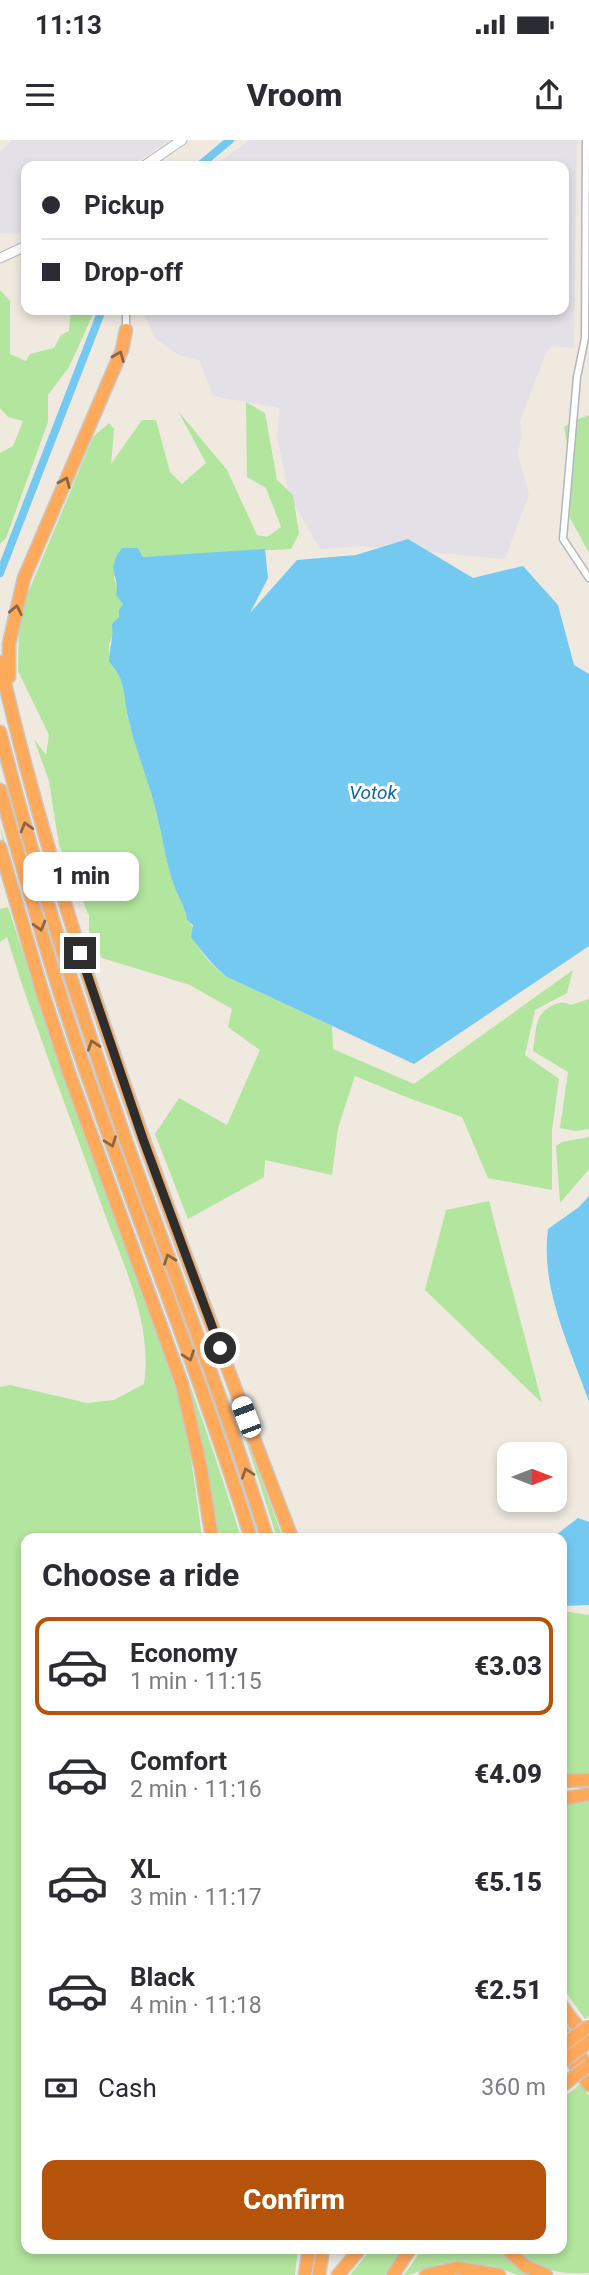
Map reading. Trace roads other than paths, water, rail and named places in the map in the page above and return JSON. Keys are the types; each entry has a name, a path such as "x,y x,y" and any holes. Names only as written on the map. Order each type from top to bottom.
{"highway":[{"path":"15,726 9,653 17,602 24,578 122,351 126,331"},
{"path":"0,662 51,855 92,989 143,1139 290,1533"},
{"path":"0,732 68,969 99,1063 214,1379 265,1533"},
{"path":"0,790 67,1015 200,1383 249,1533"},
{"path":"0,847 69,1073 182,1384 201,1469 211,1533"},
{"path":"567,1781 589,1780"},
{"path":"567,1798 589,1794"},
{"path":"567,2013 589,2042 567,2058"},
{"path":"567,2043 589,2026"},
{"path":"567,2037 589,2066 567,2082"},
{"path":"567,2054 589,2085"},
{"path":"305,2275 308,2254"},
{"path":"319,2275 322,2254"},
{"path":"338,2275 356,2254"},
{"path":"393,2275 407,2254"},
{"path":"512,2254 525,2266 546,2275"},
{"path":"426,2275 457,2268 499,2275"}],"main road":[{"path":"151,161 182,140"},
{"path":"0,258 21,248"}],"street":[{"path":"586,140 585,338 577,377 563,539 589,578"},
{"path":"126,315 126,331"}],"water":[{"name":"Votok","path":"408,539 473,578 523,566 558,605 574,665 589,674 589,946 414,1064 227,977 195,943 191,937 193,925 187,920 170,871 153,799 131,729 121,681 109,662 112,624 119,617 123,604 116,595 114,568 122,548 138,548 143,557 265,549 268,578 250,613 297,560 356,555"},
{"path":"589,1196 589,1402 558,1317 548,1273 547,1251 548,1229 579,1207"},
{"path":"578,1518 589,1522 589,1605 567,1606 567,1533 558,1533"}],"waterway":[{"path":"205,161 230,140"},
{"path":"0,573 100,315"}]}
